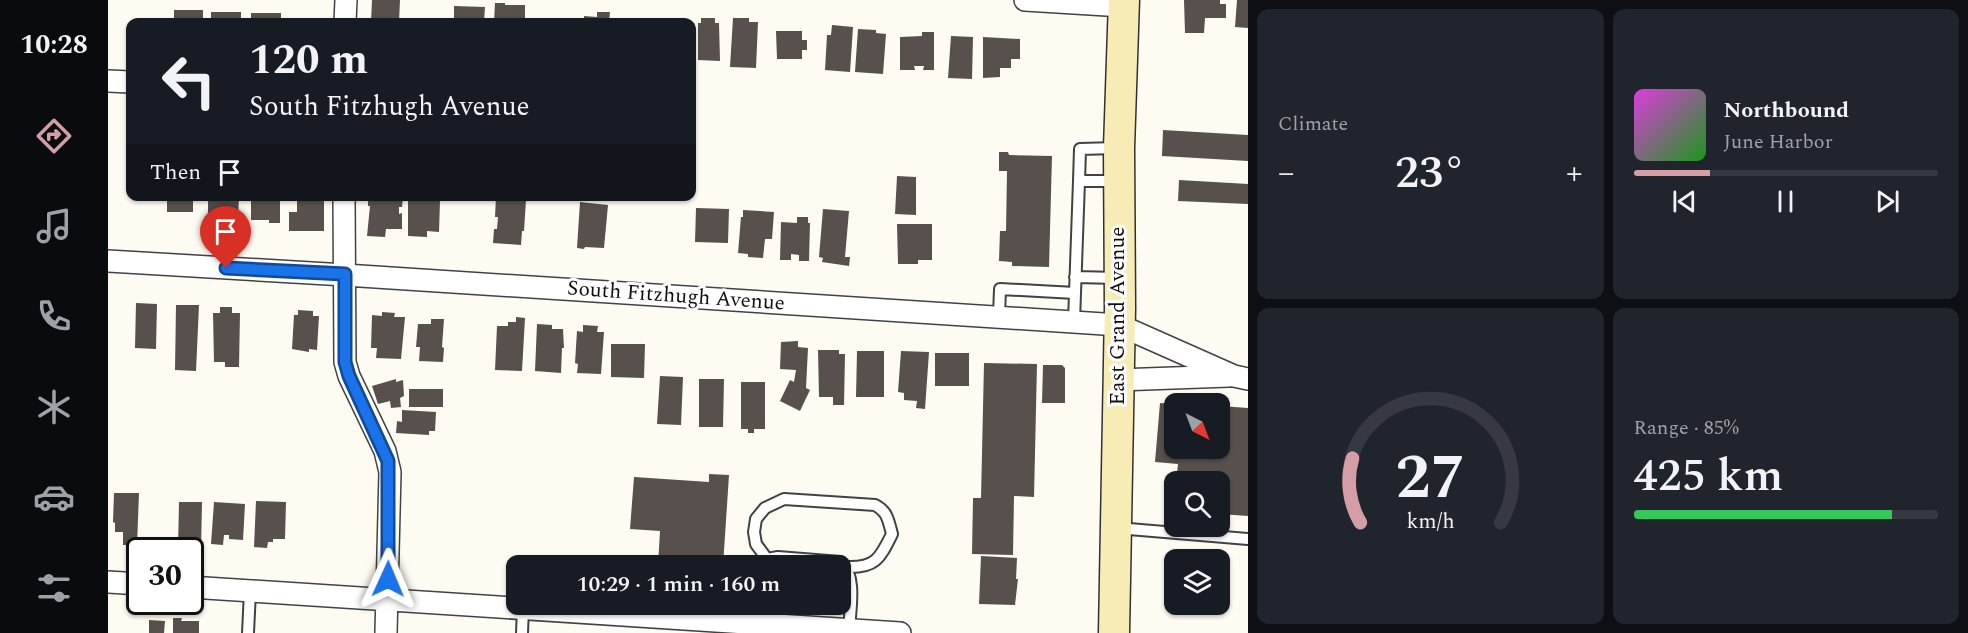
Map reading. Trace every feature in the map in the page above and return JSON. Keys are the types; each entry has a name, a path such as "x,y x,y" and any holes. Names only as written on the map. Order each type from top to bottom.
{"main road":[{"name":"East Grand Avenue","path":"1114,633 1119,325 1119,148 1124,3"}],"street":[{"path":"345,18 346,0"},
{"path":"1025,0 1124,3"},
{"path":"108,81 126,82"},
{"path":"344,201 345,362 349,376 388,461 386,633"},
{"name":"South Fitzhugh Avenue","path":"108,261 345,274 1119,325 1241,377"},
{"name":"South Fitzhugh Avenue","path":"1118,380 1241,377"},
{"path":"108,582 126,583"},
{"path":"204,588 506,608"},
{"path":"757,615 849,630 900,633"}],"lane":[{"path":"1074,321 1080,149 1119,148"},
{"path":"1079,181 1119,182"},
{"path":"1075,277 1119,278"},
{"path":"999,316 1000,289 1075,293"},
{"path":"761,555 754,532 756,519 765,508 784,499 874,505 883,510 892,534 882,555 864,567 851,567"},
{"path":"1116,528 1248,539"},
{"path":"248,633 250,591"},
{"path":"522,633 523,615"},
{"path":"849,630 850,615"}],"building":[{"path":"372,0 400,0 399,18 371,18"},
{"path":"1184,0 1220,0 1220,4 1226,4 1226,18 1205,18 1204,33 1185,33"},
{"path":"1237,0 1248,0 1248,28 1235,27"},
{"path":"495,3 525,5 525,18 494,18"},
{"path":"454,6 485,7 484,18 454,18"},
{"path":"174,10 203,10 203,18 174,18"},
{"path":"211,12 241,12 241,18 211,18"},
{"path":"597,12 610,12 609,18 584,18 584,16 597,17"},
{"path":"251,13 281,13 281,18 251,18"},
{"path":"701,18 715,18 715,23 719,23 720,61 698,60 698,23 701,23"},
{"path":"733,18 749,18 749,22 758,22 756,68 730,67"},
{"path":"832,25 853,27 850,72 825,70 827,35 831,35"},
{"path":"858,29 876,30 876,33 886,34 883,74 855,72"},
{"path":"776,31 802,31 802,40 807,40 807,50 802,50 802,59 777,59"},
{"path":"922,32 934,32 934,70 923,70 924,66 914,66 915,70 900,70 900,37 922,36"},
{"path":"951,36 973,37 972,79 948,78"},
{"path":"983,37 1020,39 1020,59 1011,59 1011,68 1000,68 1000,77 983,78"},
{"path":"1163,130 1248,135 1248,161 1162,156"},
{"path":"999,152 1008,152 1009,155 1052,156 1049,267 1012,266 1012,262 999,261 1000,231 1006,231 1007,171 999,171"},
{"path":"897,176 916,177 916,215 895,214"},
{"path":"1179,180 1248,184 1248,204 1178,201"},
{"path":"167,201 193,201 193,212 167,212"},
{"path":"208,201 239,201 238,220 220,219 220,224 208,224"},
{"path":"251,201 280,201 280,223 269,223 269,220 251,220"},
{"path":"297,201 324,201 324,231 289,231 289,212 297,212"},
{"path":"368,201 403,201 402,207 399,207 399,214 402,213 402,229 386,229 385,237 367,236 370,206 368,206"},
{"path":"408,201 440,201 439,232 427,231 427,237 408,236"},
{"path":"496,201 526,201 521,245 493,243 498,217 495,217"},
{"path":"580,202 608,205 604,248 577,248"},
{"path":"696,208 729,209 728,243 695,242"},
{"path":"823,209 849,211 845,257 850,257 849,266 822,262 823,258 819,257"},
{"path":"743,210 774,212 772,239 765,239 763,258 748,257 748,254 738,253"},
{"path":"797,217 808,217 808,223 810,223 809,261 799,261 799,255 791,254 791,260 780,260 781,222 797,223"},
{"path":"897,224 932,224 932,260 918,260 918,264 898,264"},
{"path":"136,303 157,304 156,349 135,348"},
{"path":"176,305 199,305 196,371 175,370"},
{"path":"220,307 232,307 232,313 240,313 239,367 225,367 225,362 214,362 213,313 220,313"},
{"path":"298,310 313,311 313,316 319,316 317,350 309,349 309,352 292,349 294,315 298,315"},
{"path":"382,312 395,313 394,317 405,317 401,359 376,358 377,348 371,348 372,315 382,316"},
{"path":"516,317 525,318 522,371 495,370 497,326 508,326 508,322 516,322"},
{"path":"431,319 444,319 443,362 419,361 420,347 416,347 418,324 431,324"},
{"path":"537,324 552,325 552,329 563,329 564,348 562,348 561,373 535,371"},
{"path":"583,325 598,326 597,332 604,332 601,374 577,373 578,364 575,363 577,331 583,332"},
{"path":"798,341 798,347 808,348 806,388 810,390 800,411 780,401 790,380 794,382 796,370 780,369 781,342"},
{"path":"611,344 645,344 644,378 611,377"},
{"path":"818,350 839,350 839,354 845,354 844,405 833,405 833,397 819,397"},
{"path":"857,351 884,351 884,397 856,397"},
{"path":"901,351 929,352 925,409 916,408 917,401 904,400 904,393 898,392"},
{"path":"935,353 969,353 969,386 935,386"},
{"path":"984,363 1037,364 1034,497 1014,496 1013,555 972,554 973,498 981,498"},
{"path":"1043,365 1062,365 1065,368 1065,403 1042,403"},
{"path":"660,376 683,377 681,425 657,424"},
{"path":"396,379 396,382 403,380 404,396 400,398 401,407 391,408 390,401 378,404 372,386"},
{"path":"699,379 724,379 723,427 699,427"},
{"path":"741,382 765,382 765,429 754,429 754,433 748,433 748,429 741,429"},
{"path":"409,389 443,389 443,407 409,407"},
{"path":"1160,403 1164,403 1164,459 1230,459 1230,407 1248,408 1248,516 1230,515 1230,471 1177,471 1178,464 1155,462"},
{"path":"402,410 436,412 435,431 429,431 429,435 396,433 397,421 402,422"},
{"path":"709,474 729,475 724,555 659,555 660,531 630,529 634,477 709,482"},
{"path":"114,493 139,493 137,537 126,537 126,545 123,545 123,532 115,532"},
{"path":"256,501 286,502 285,539 273,539 273,542 268,542 267,548 254,547"},
{"path":"179,502 202,502 201,537 178,537"},
{"path":"214,502 245,504 243,540 229,539 229,535 224,535 223,545 211,544"},
{"path":"981,556 1017,558 1016,579 1018,579 1015,605 979,604"},
{"path":"173,618 182,618 181,621 199,621 199,633 173,633"},
{"path":"149,620 165,621 164,633 149,633"}],"route":[{"path":"226,268 345,274 345,362 349,376 385,451 390,472 388,579"}]}
